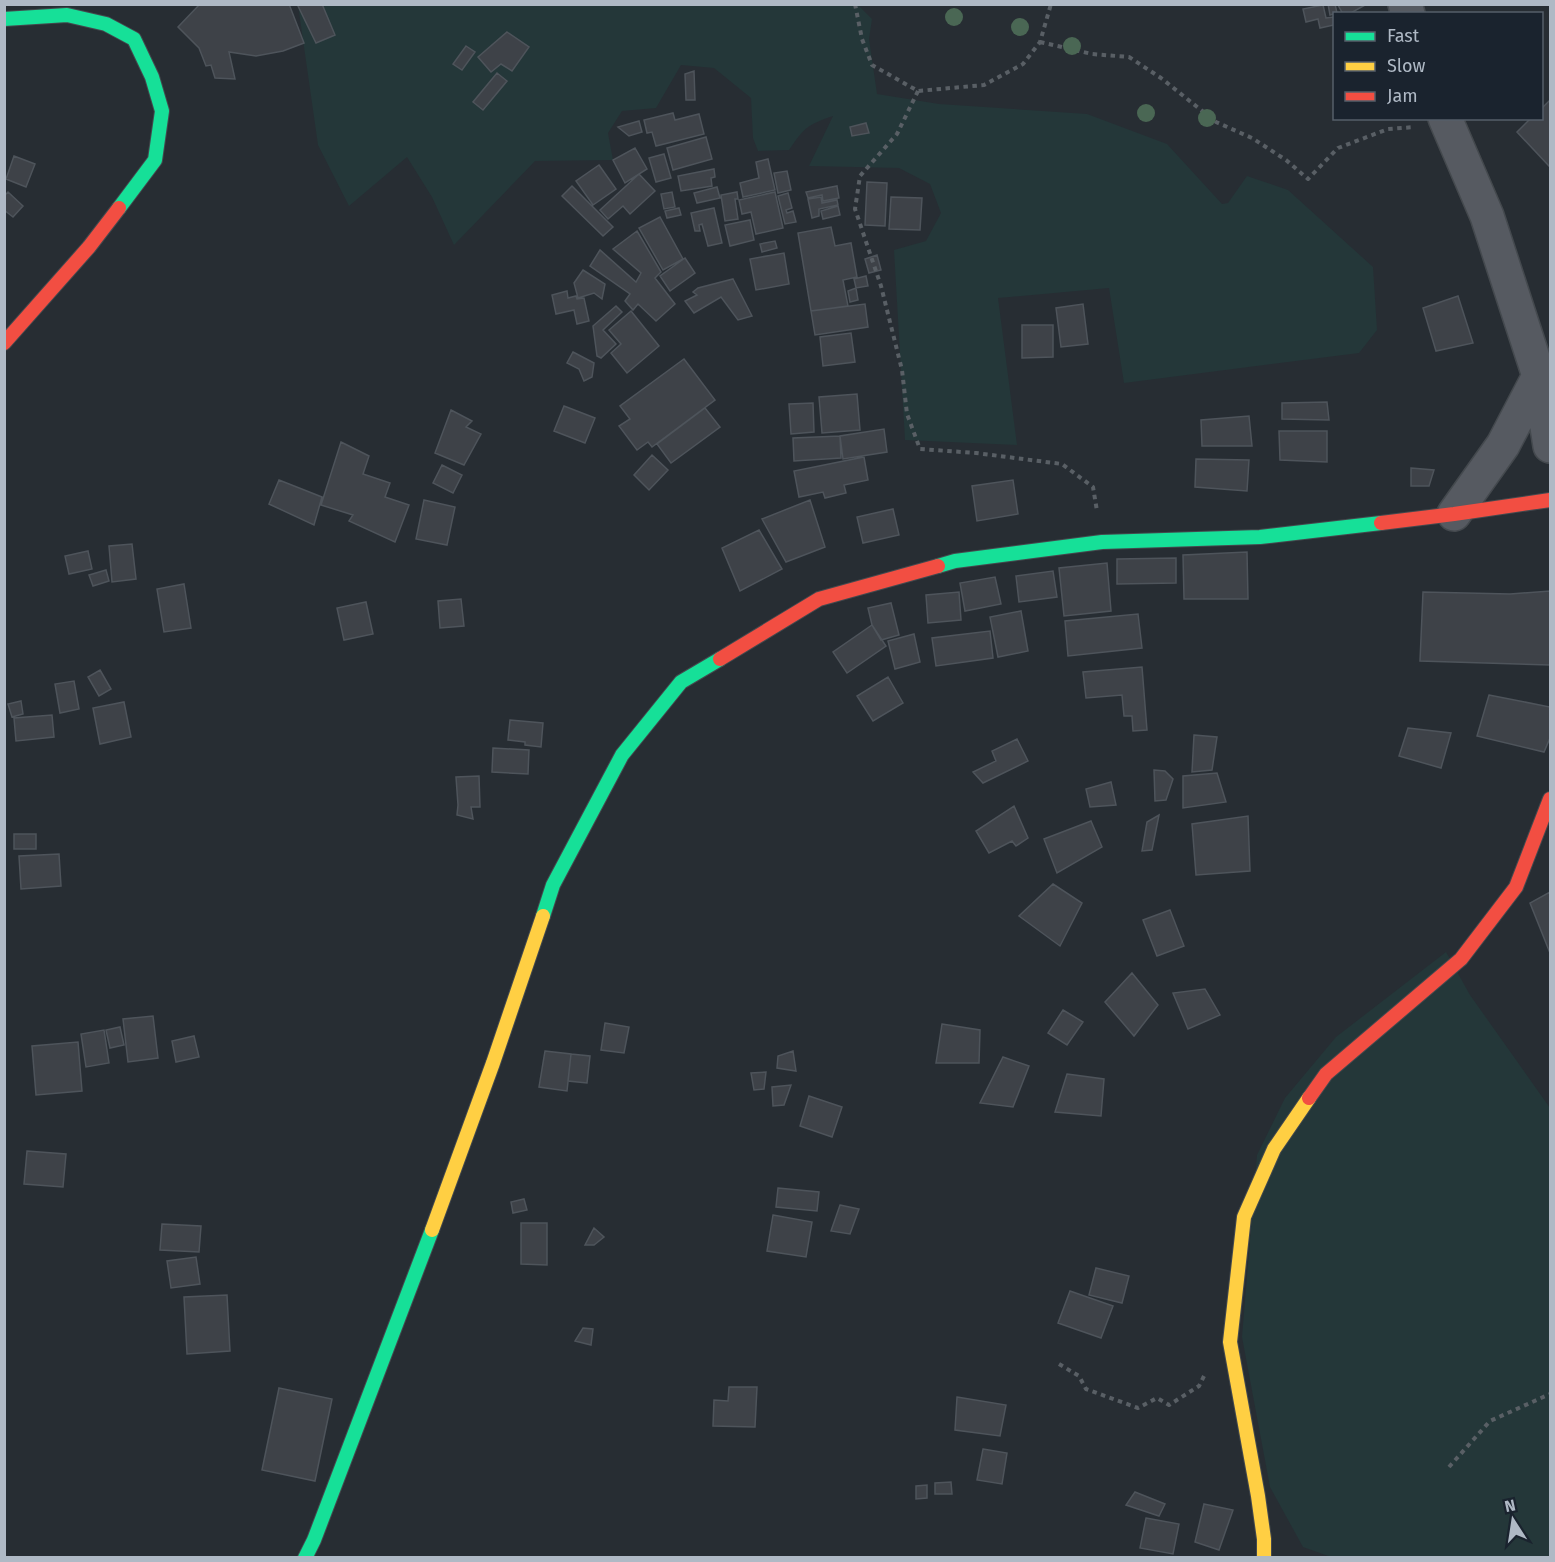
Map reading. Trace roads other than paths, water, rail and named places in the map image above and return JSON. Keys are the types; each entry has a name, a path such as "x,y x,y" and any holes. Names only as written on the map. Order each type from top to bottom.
{"street":[{"path":"4,19 67,15 106,24 134,39 152,77 162,111 155,160 89,247 4,343"},
{"path":"1447,122 1487,216 1545,367 1551,446"},
{"path":"1454,514 1503,445 1545,367"},
{"path":"305,1557 314,1540 424,1253 494,1063 554,885 622,755 681,682 819,598 955,561 1102,542 1260,537 1551,500"},
{"path":"1264,1557 1258,1496 1230,1342 1244,1217 1274,1149 1326,1074 1461,959 1516,887 1551,799"}]}
